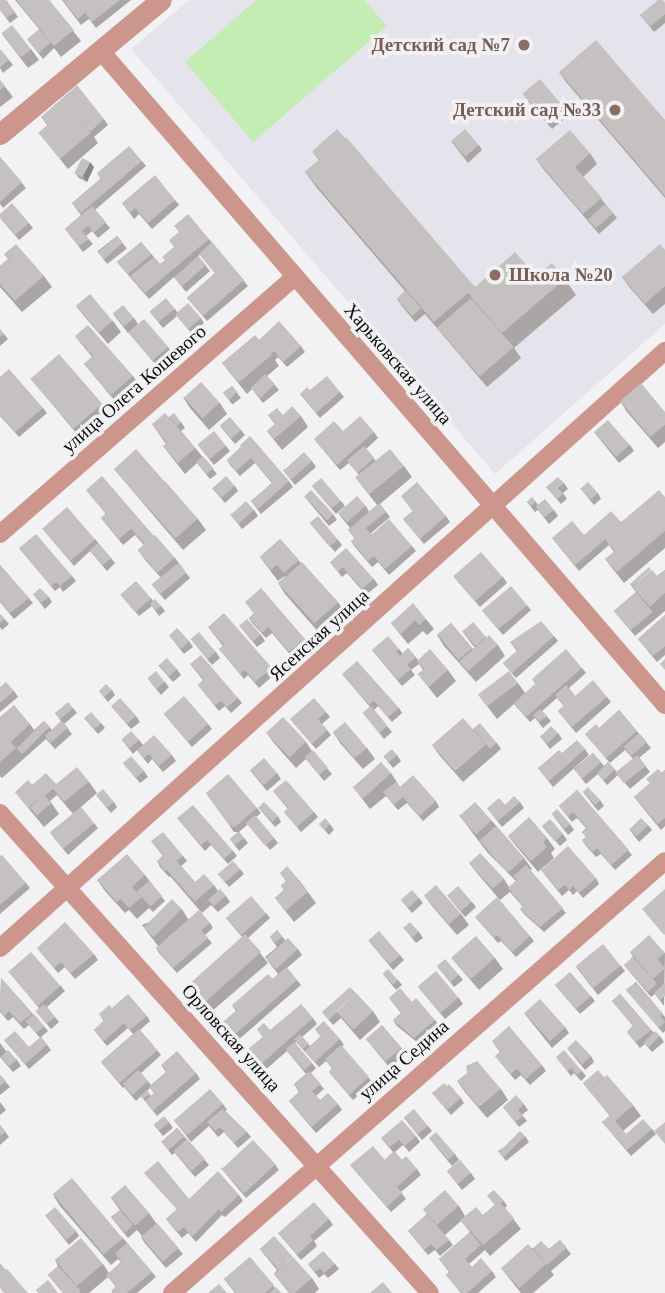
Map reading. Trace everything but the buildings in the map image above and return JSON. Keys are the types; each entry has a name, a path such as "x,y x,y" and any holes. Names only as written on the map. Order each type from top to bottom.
{"street":[{"path":"0,134 160,0"},
{"name":"Харьковская улица","path":"100,50 665,705"},
{"name":"улица Олега Кошевого","path":"0,534 295,277"},
{"name":"Ясенская улица","path":"0,948 665,351"},
{"name":"Орловская улица","path":"0,813 430,1293"},
{"name":"улица Седина","path":"172,1293 316,1164 665,861"}],"shaded area":[{"name":"Школа №20","path":"189,0 665,0 665,324 495,474 131,49"}],"green space":[{"path":"256,0 364,0 387,26 253,142 185,62"}],"place":[{"name":"Детский сад №7","path":"524,45"},
{"name":"Детский сад №33","path":"615,110"},
{"name":"Школа №20","path":"495,275"}]}
